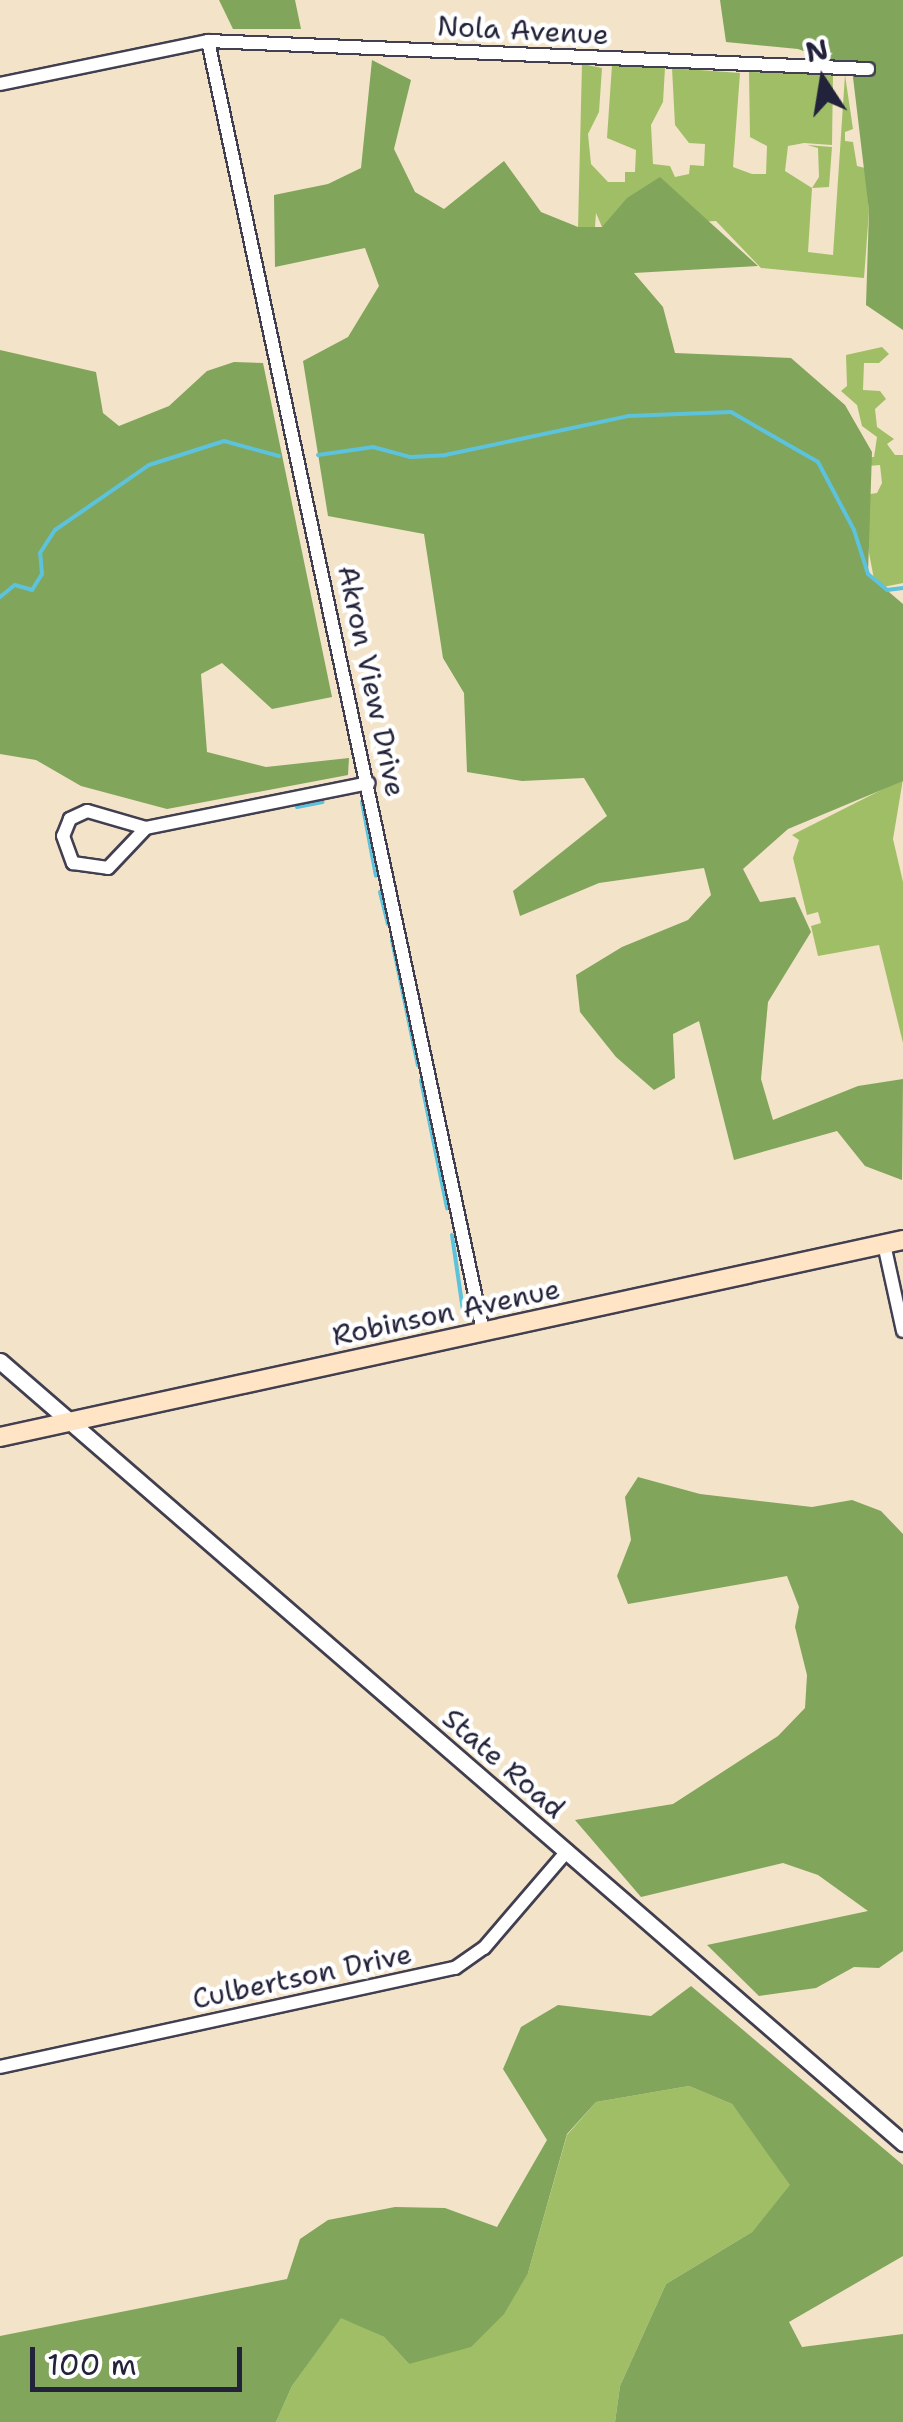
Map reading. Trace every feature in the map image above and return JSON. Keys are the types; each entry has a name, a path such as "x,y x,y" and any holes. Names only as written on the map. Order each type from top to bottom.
{"main road":[{"name":"Robinson Avenue","path":"0,1436 894,1242"}],"street":[{"name":"Nola Avenue","path":"0,84 208,41 868,70"},
{"name":"Akron View Drive","path":"208,41 483,1332"},
{"path":"146,828 108,868 97,870 73,863 63,836 70,819 87,812 146,828 369,783"},
{"path":"894,1242 903,1331"},
{"name":"State Road","path":"0,1361 566,1851 896,2130 903,2143"},
{"name":"Culbertson Drive","path":"0,2067 455,1968 484,1948 566,1851"}],"green space":[{"path":"219,0 295,0 301,29 233,29"},
{"path":"720,0 903,0 903,330 866,305 869,211 852,69 798,49 726,42"},
{"path":"372,60 411,80 394,149 415,192 444,209 504,161 541,212 578,227 602,227 627,198 660,177 758,266 634,273 663,307 675,353 791,358 845,405 872,452 868,574 903,604 903,781 788,829 743,869 760,902 795,897 811,932 768,1002 761,1079 773,1120 858,1086 903,1079 902,1180 865,1166 837,1131 734,1160 699,1021 673,1034 675,1078 654,1090 616,1057 580,1012 576,975 622,947 688,920 711,895 704,868 599,883 520,916 513,891 607,816 584,778 522,781 467,772 464,693 443,658 424,534 328,516 303,361 348,337 379,286 365,248 275,267 274,195 328,184 361,168"},
{"path":"582,64 602,68 599,112 588,134 591,164 608,182 625,182 625,172 635,172 636,150 607,138 612,65 665,68 663,102 651,125 653,164 670,166 675,177 689,174 690,165 704,166 705,144 689,143 675,125 672,68 740,73 733,167 752,174 766,174 767,146 750,137 749,72 833,74 832,145 788,146 785,171 812,188 808,252 833,255 845,75 853,129 845,132 845,141 853,142 857,166 865,168 869,211 864,278 761,268 716,221 602,227 596,213 595,227 578,228"},
{"path":"807,145 832,147 829,187 812,188 819,177 818,148"},
{"path":"882,347 889,354 879,363 864,363 863,390 880,391 886,399 875,409 877,427 894,439 887,444 895,455 903,455 903,583 883,587 874,579 858,496 877,493 882,483 880,465 868,466 863,457 874,457 877,437 862,426 857,405 841,391 847,386 846,355"},
{"path":"0,350 96,372 103,413 119,426 169,406 207,371 234,362 263,363 332,697 272,709 222,663 201,674 207,752 266,767 349,758 348,775 167,809 81,786 36,760 0,754"},
{"path":"903,779 893,839 903,882 903,1043 879,945 818,956 811,926 821,923 818,912 807,915 793,858 799,840 792,835"},
{"path":"638,1477 700,1494 812,1507 852,1500 881,1511 903,1534 903,1951 879,1968 854,1967 816,1988 759,1996 707,1945 868,1911 818,1875 783,1863 641,1897 575,1820 673,1804 778,1736 805,1708 807,1675 795,1627 799,1607 787,1576 628,1604 617,1576 631,1540 625,1497"},
{"path":"691,1986 903,2165 903,2256 789,2322 802,2347 903,2334 903,2422 615,2422 620,2386 666,2284 752,2232 790,2185 732,2104 689,2086 596,2102 567,2134 528,2273 504,2314 471,2347 409,2364 384,2337 341,2318 292,2386 276,2422 0,2422 0,2336 287,2279 300,2239 328,2220 395,2207 445,2208 497,2227 547,2140 503,2069 521,2027 558,2005 651,2016"},
{"path":"689,2086 732,2104 791,2185 752,2232 666,2284 620,2386 615,2422 276,2422 292,2386 341,2317 384,2337 409,2364 528,2273 567,2135 596,2102"}],"waterway":[{"path":"318,455 373,447 410,457 445,455 628,416 731,412 818,462 854,530 868,574 887,590 903,588"},
{"path":"0,597 15,585 32,590 42,574 40,553 55,530 149,465 224,441 279,456"},
{"path":"297,807 323,802"},
{"path":"362,802 376,876"},
{"path":"380,892 388,924"},
{"path":"392,940 418,1065"},
{"path":"421,1080 447,1208"},
{"path":"452,1235 463,1310"}]}
